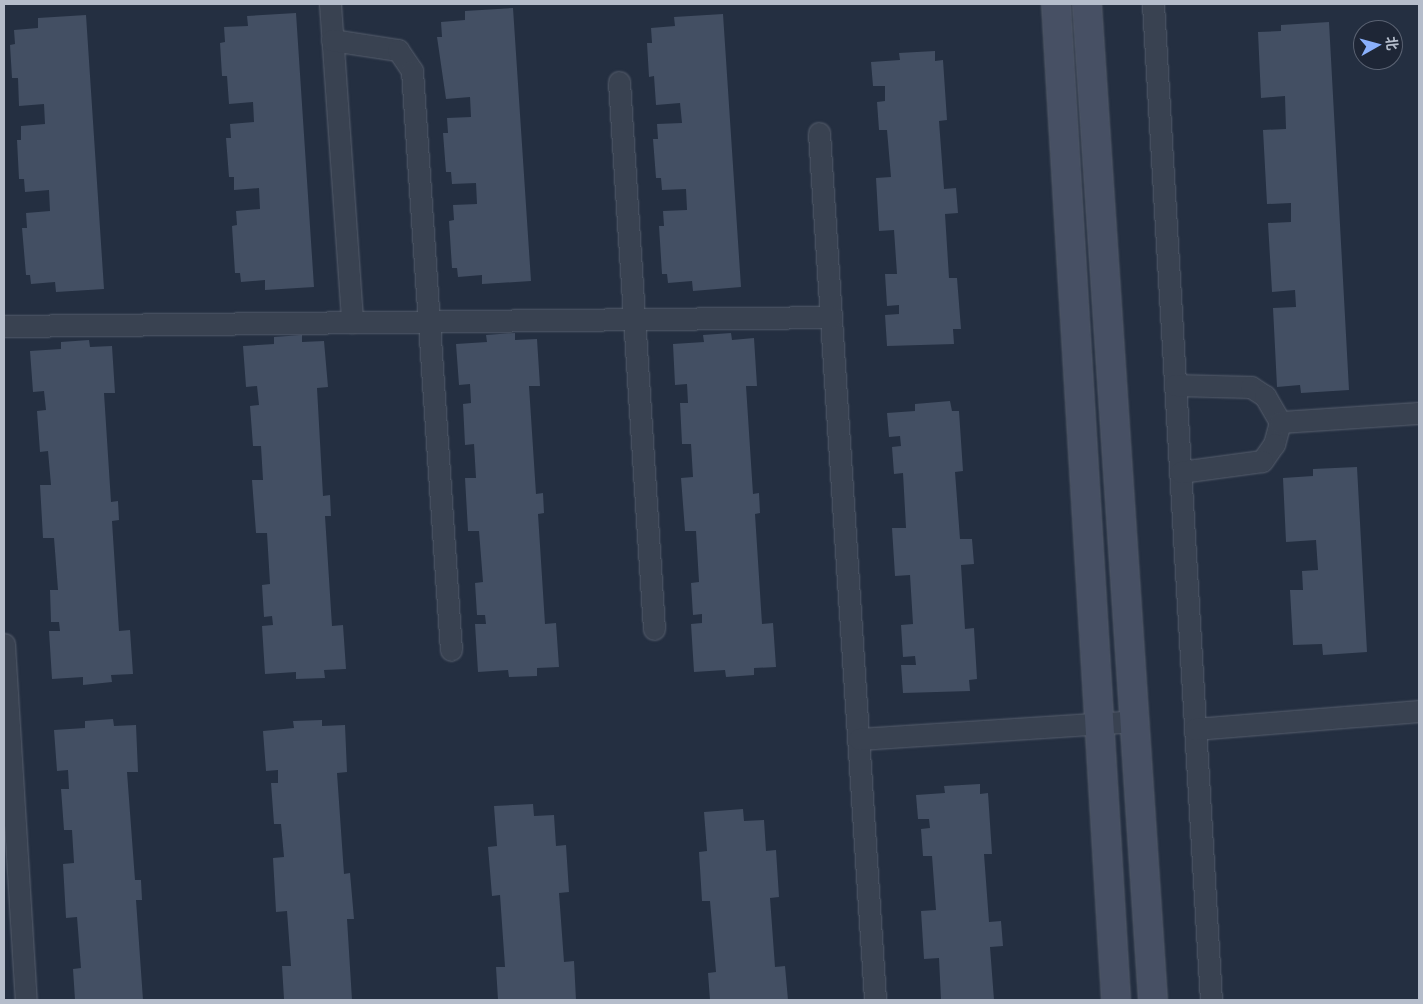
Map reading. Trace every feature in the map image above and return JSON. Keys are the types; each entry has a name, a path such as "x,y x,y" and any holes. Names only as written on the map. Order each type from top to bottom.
{"main road":[{"path":"1056,4 1116,1000"},
{"path":"1087,4 1136,721 1152,1000"}],"lane":[{"path":"330,4 352,322"},
{"path":"1153,4 1211,1000"},
{"path":"332,40 398,50 412,70 451,650"},
{"path":"619,82 654,629"},
{"path":"819,133 875,1000"},
{"path":"4,326 831,317"},
{"path":"1175,385 1252,387 1265,396 1280,422 1274,444 1262,461 1181,472"},
{"path":"1280,422 1419,413"},
{"path":"4,644 26,1000"},
{"path":"1196,729 1419,711"},
{"path":"859,739 1136,721"}],"building":[{"path":"513,8 531,281 482,284 482,275 458,277 457,268 452,268 449,221 454,220 453,205 477,204 476,183 452,184 451,172 446,172 443,133 448,133 447,118 471,117 470,97 446,99 437,37 442,37 441,22 465,20 465,11"},
{"path":"296,13 314,287 265,290 265,280 241,282 240,273 235,273 232,226 237,225 236,211 260,209 259,188 234,190 234,177 229,177 226,138 231,138 230,124 254,122 253,102 229,104 227,76 222,76 220,43 225,42 224,27 248,26 247,16"},
{"path":"723,14 741,287 693,291 692,281 668,283 667,274 662,274 659,226 664,226 663,211 687,210 686,189 662,190 661,178 656,178 653,139 658,139 657,124 682,123 680,103 656,105 654,76 649,77 647,43 652,43 651,28 675,26 674,17"},
{"path":"86,15 104,289 56,292 55,282 31,284 30,275 26,275 22,228 27,228 26,213 50,211 49,190 25,192 24,179 19,179 17,140 21,140 21,126 45,124 44,104 19,106 18,78 12,78 10,45 15,44 14,30 38,28 38,18"},
{"path":"1329,22 1349,390 1301,393 1300,385 1277,387 1273,308 1296,307 1295,290 1272,292 1268,223 1291,222 1291,203 1267,204 1263,130 1286,129 1285,96 1261,98 1258,32 1281,31 1281,25"},
{"path":"935,51 935,61 943,60 947,120 939,121 944,189 956,188 958,213 945,214 949,278 957,278 961,329 953,329 954,344 887,346 885,315 899,314 899,305 887,306 885,274 897,274 894,230 879,231 876,178 891,177 887,130 879,130 877,102 885,101 885,86 873,86 871,62 900,60 899,53"},
{"path":"515,333 515,340 537,339 540,386 529,386 536,494 543,493 544,513 538,514 545,624 556,623 559,667 537,668 537,676 509,677 508,670 478,672 475,624 486,624 485,615 477,615 475,583 483,582 479,531 468,531 465,478 476,478 474,444 465,445 463,404 471,403 470,384 459,385 456,344 487,342 486,335"},
{"path":"731,333 732,340 754,338 757,386 746,386 753,494 759,493 760,513 755,514 762,624 773,623 776,667 754,668 754,675 726,677 725,670 694,672 691,624 702,623 702,614 693,615 691,583 699,582 696,531 685,531 681,478 693,477 691,444 682,444 680,403 688,403 687,384 675,385 673,344 704,342 703,335"},
{"path":"302,335 302,342 324,341 328,387 317,388 323,496 330,495 331,516 325,516 332,626 343,625 346,669 324,670 325,678 296,679 296,672 265,674 262,626 273,625 272,616 264,617 262,585 270,584 267,533 256,533 252,480 263,480 261,446 253,446 250,406 259,405 257,386 246,387 243,346 274,344 274,337"},
{"path":"89,340 90,347 112,346 115,393 104,393 111,502 118,501 119,520 112,521 119,631 130,630 133,674 111,675 112,682 83,685 83,677 52,679 49,631 60,631 59,622 51,622 50,590 58,590 54,538 43,538 40,485 51,485 48,451 40,452 37,411 46,410 44,391 33,392 30,351 61,349 61,342"},
{"path":"950,401 952,411 959,411 963,471 955,472 960,539 972,539 974,564 961,565 965,629 974,628 977,679 969,680 970,691 903,693 901,665 916,665 915,656 903,657 901,625 913,624 910,575 895,576 892,528 906,528 903,473 894,474 892,447 901,446 900,436 889,437 887,413 915,411 915,404"},
{"path":"1357,467 1367,652 1323,655 1322,644 1293,645 1290,590 1303,590 1302,571 1318,570 1316,540 1286,542 1283,478 1313,476 1313,469"},
{"path":"113,719 114,726 136,725 138,772 127,772 135,880 141,880 142,900 136,900 143,1000 75,1000 73,969 81,968 77,917 66,918 63,864 74,863 72,830 64,830 61,789 69,789 68,770 57,771 54,730 85,728 85,721"},
{"path":"322,720 322,726 345,725 347,772 337,773 344,874 350,873 354,919 347,919 352,1000 284,999 282,966 291,966 287,911 276,912 273,858 284,857 281,824 274,824 271,783 278,783 278,770 266,771 263,731 294,728 293,721"},
{"path":"980,784 980,794 988,793 992,854 984,854 989,922 1001,921 1003,946 990,947 994,1000 941,1000 939,958 924,959 921,911 936,910 932,856 923,856 921,829 930,828 929,819 918,819 916,795 945,793 944,786"},
{"path":"533,804 534,816 554,815 556,846 566,845 569,892 559,893 564,962 574,961 576,1000 498,1000 496,967 505,967 500,895 492,896 488,847 497,846 494,806"},
{"path":"743,809 744,821 764,820 766,851 776,850 779,897 770,898 775,967 785,966 788,1000 710,1000 708,973 716,972 710,901 702,901 699,852 707,851 704,812"}]}
